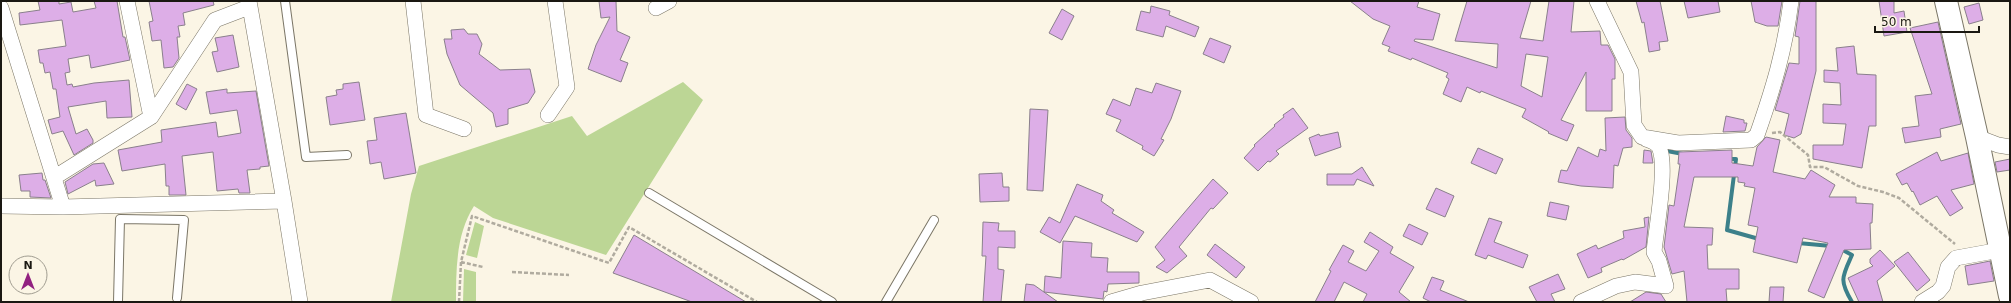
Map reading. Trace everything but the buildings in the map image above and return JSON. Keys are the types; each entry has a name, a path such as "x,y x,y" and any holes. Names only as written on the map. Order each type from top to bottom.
{"main road":[{"path":"1946,1 1977,137 2010,296"}],"street":[{"path":"128,1 151,117"},
{"path":"413,1 426,115 464,129"},
{"path":"548,115 567,87 555,1"},
{"path":"1581,302 1616,286 1629,283 1635,282 1666,286 1659,261 1654,252 1662,185 1659,148 1655,142 1642,137 1634,125 1631,72 1597,1"},
{"path":"1642,137 1678,143 1751,140 1757,135 1774,88 1784,50 1791,1"},
{"path":"55,177 151,117 215,20 249,4 284,201 300,302"},
{"path":"1,8 55,177 63,207"},
{"path":"1977,137 1998,145 2010,147"},
{"path":"1,206 63,207 284,201"},
{"path":"1922,302 1938,292 1943,286 1948,267 1956,258 2000,250"},
{"path":"1111,302 1142,293 1210,280 1249,302"}],"lane":[{"path":"285,1 306,157 347,155"},
{"path":"649,193 832,302"},
{"path":"118,302 120,219 184,220 177,298"},
{"path":"886,302 934,220"}],"path":[{"path":"1757,135 1780,132 1808,155 1810,167 1824,167 1858,186 1883,192 1899,198 1960,248"},
{"path":"459,302 461,262 472,216 609,263 629,227 757,302"},
{"path":"461,262 483,267"},
{"path":"512,272 569,275"}],"green space":[{"path":"683,82 703,100 606,255 493,218 474,206 468,217 460,240 456,277 456,302 391,302 411,194 419,166 572,116 587,136"},
{"path":"475,222 484,226 477,258 466,255"},
{"path":"464,269 476,272 476,302 463,302"}],"waterway":[{"path":"1667,151 1683,154"},
{"path":"1728,159 1736,159 1727,230 1759,239"},
{"path":"1798,243 1831,246"},
{"path":"1839,248 1852,255 1843,278 1845,288 1852,302"}]}
